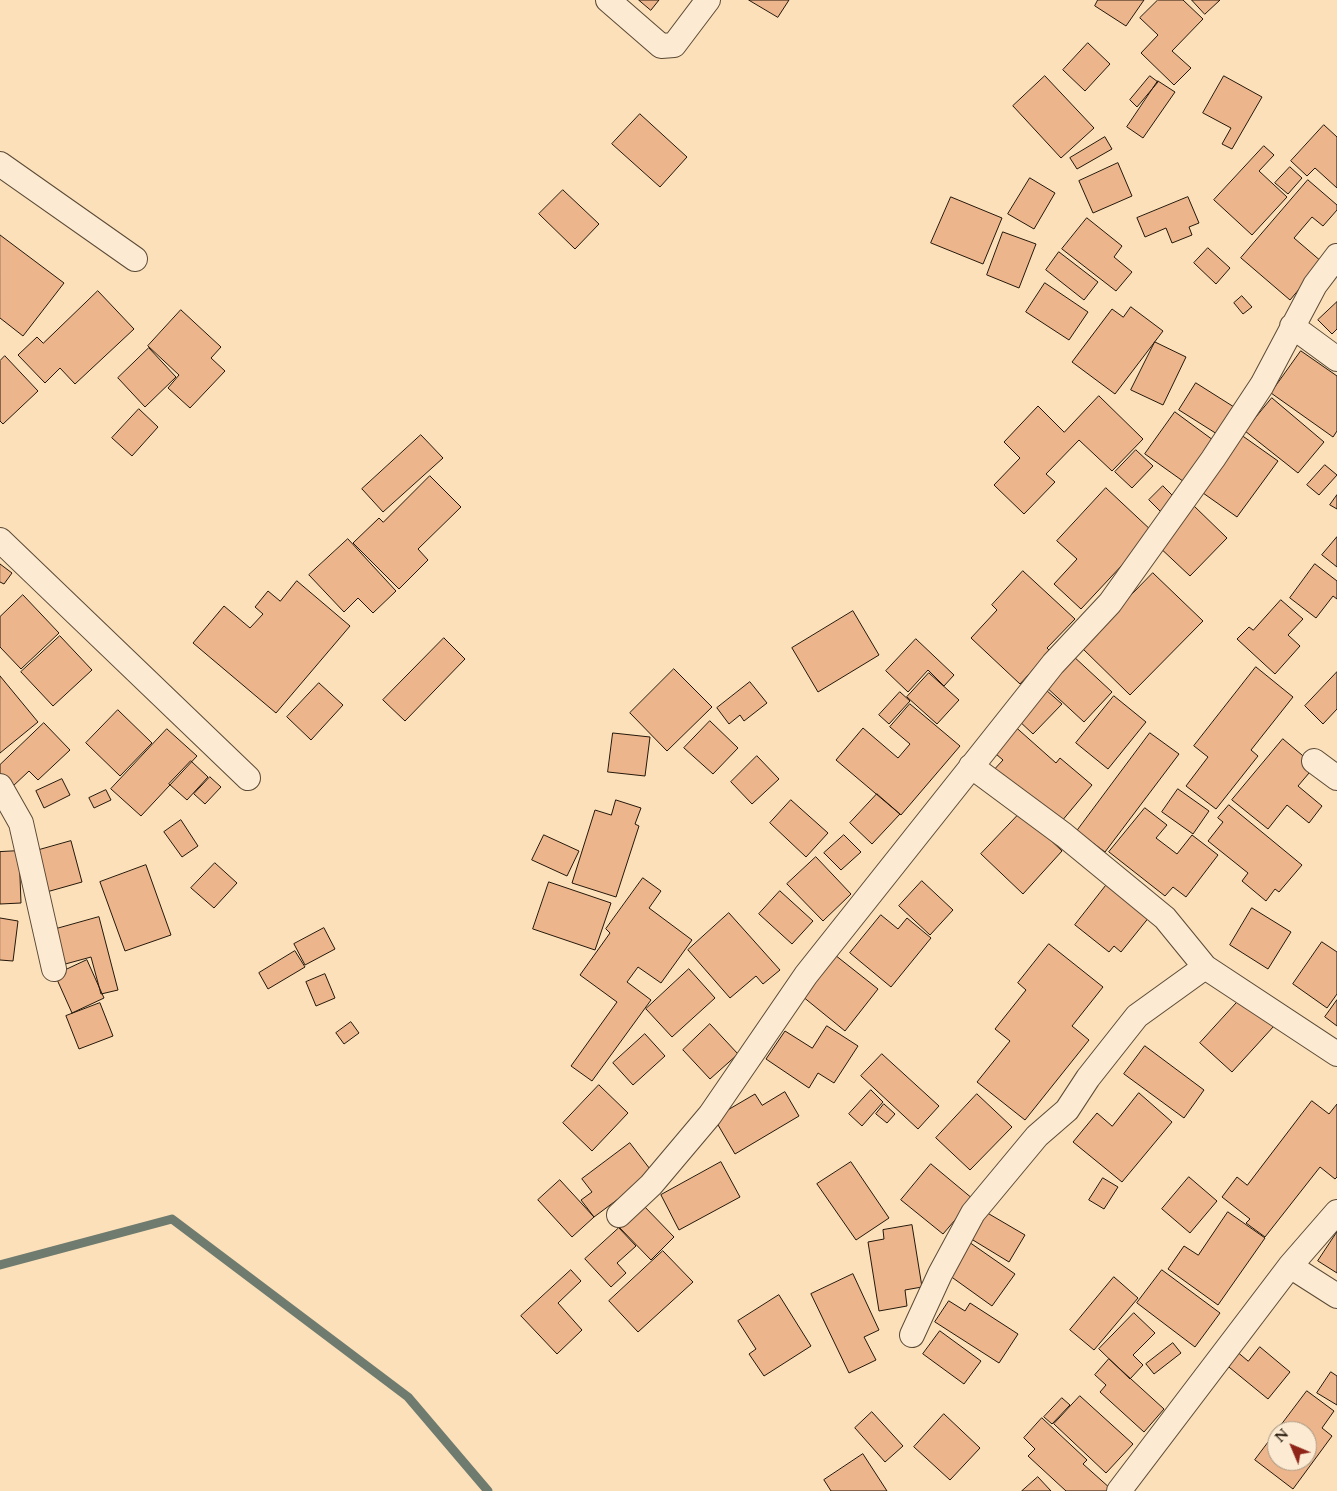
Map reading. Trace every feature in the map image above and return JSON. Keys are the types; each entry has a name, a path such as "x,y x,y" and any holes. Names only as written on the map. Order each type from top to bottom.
{"street":[{"path":"608,0 662,46 674,45 708,0"},
{"path":"0,164 135,259"},
{"path":"619,1214 651,1185 710,1114 806,975 1053,664 1110,603 1213,459 1262,386 1315,285 1337,256"},
{"path":"1292,326 1337,359"},
{"path":"0,540 248,778"},
{"path":"1314,761 1337,778"},
{"path":"971,766 1064,835 1165,918 1205,967 1337,1054"},
{"path":"0,786 20,823 54,969"},
{"path":"912,1335 940,1274 973,1213 1037,1136 1067,1110 1088,1078 1136,1016 1205,967"},
{"path":"1119,1491 1290,1266 1337,1212"},
{"path":"1290,1266 1337,1296"}],"building":[{"path":"639,0 659,0 651,10"},
{"path":"749,0 789,0 778,17"},
{"path":"1098,0 1144,0 1126,26 1095,6"},
{"path":"1158,0 1183,0 1203,19 1172,51 1191,68 1174,85 1141,53 1158,35 1140,18"},
{"path":"1192,0 1220,0 1205,14"},
{"path":"1088,43 1110,64 1085,91 1063,70"},
{"path":"1045,76 1094,128 1061,158 1013,106"},
{"path":"1150,76 1158,82 1137,107 1130,100"},
{"path":"1224,76 1262,97 1232,149 1222,144 1231,128 1203,113"},
{"path":"1158,81 1175,92 1143,138 1127,127"},
{"path":"640,114 687,157 660,187 612,144"},
{"path":"1324,125 1337,137 1337,188 1315,168 1307,176 1291,161"},
{"path":"1105,137 1112,149 1077,169 1070,158"},
{"path":"1264,146 1274,155 1259,171 1287,197 1252,235 1214,200"},
{"path":"1118,163 1132,196 1093,213 1079,181"},
{"path":"1290,167 1302,178 1288,194 1275,183"},
{"path":"1030,178 1055,193 1034,229 1008,214"},
{"path":"1308,180 1337,205 1337,210 1323,226 1312,217 1294,238 1322,262 1290,300 1241,258"},
{"path":"563,190 599,224 575,249 539,214"},
{"path":"951,197 1002,218 983,264 931,243"},
{"path":"1188,197 1199,223 1189,227 1192,235 1172,243 1166,228 1145,237 1137,218"},
{"path":"1087,218 1122,246 1114,257 1132,272 1116,291 1062,249"},
{"path":"1003,232 1036,244 1019,288 987,275"},
{"path":"0,235 64,283 23,336 0,318"},
{"path":"1208,248 1230,268 1216,284 1194,263"},
{"path":"1059,252 1098,282 1084,300 1046,270"},
{"path":"1045,283 1088,312 1069,340 1026,312"},
{"path":"98,291 134,329 75,384 60,368 45,383 18,355 37,337 43,343"},
{"path":"1242,296 1252,307 1243,314 1234,303"},
{"path":"1337,302 1337,329 1332,334 1318,320"},
{"path":"1131,307 1163,331 1115,394 1072,362 1112,309 1123,317"},
{"path":"181,310 221,347 211,358 225,371 190,408 168,388 179,375 148,346"},
{"path":"1155,342 1186,357 1163,405 1131,390"},
{"path":"149,348 176,377 145,407 118,378"},
{"path":"1301,351 1337,376 1337,431 1333,437 1271,393"},
{"path":"5,356 38,391 3,424 0,421 0,361"},
{"path":"1196,383 1234,407 1217,434 1179,410"},
{"path":"1099,396 1143,439 1112,471 1079,440 1046,474 1055,482 1024,514 994,485 1020,458 1004,442 1038,406 1064,432"},
{"path":"1272,398 1324,442 1298,473 1245,431"},
{"path":"139,409 158,427 132,456 112,438"},
{"path":"1175,412 1217,443 1187,484 1145,454"},
{"path":"1237,432 1278,461 1237,517 1196,488"},
{"path":"421,435 443,458 383,512 362,489"},
{"path":"1136,450 1153,466 1132,488 1115,472"},
{"path":"1325,465 1337,475 1319,495 1307,485"},
{"path":"430,476 461,507 418,549 428,560 399,589 353,543 379,518 383,522"},
{"path":"1163,486 1176,499 1162,513 1149,500"},
{"path":"1106,488 1153,532 1081,609 1054,584 1077,559 1057,541"},
{"path":"1337,495 1337,509 1330,505"},
{"path":"1193,505 1227,538 1190,576 1156,544"},
{"path":"1337,537 1337,567 1322,555"},
{"path":"348,539 396,591 373,613 358,598 344,612 309,575"},
{"path":"0,564 12,573 4,584 0,582"},
{"path":"1315,564 1337,581 1337,599 1333,596 1316,618 1290,598"},
{"path":"1023,571 1075,619 1047,648 1050,651 1020,684 971,638 997,610 992,605"},
{"path":"1153,573 1203,621 1130,695 1081,647"},
{"path":"297,581 350,626 276,713 193,643 224,606 250,628 263,614 255,607 268,591 280,601"},
{"path":"23,595 59,633 21,669 0,647 0,617"},
{"path":"1281,600 1303,619 1288,635 1300,646 1275,674 1237,639 1249,627 1253,630"},
{"path":"853,611 879,655 818,692 792,648"},
{"path":"60,636 92,670 53,706 21,672"},
{"path":"444,638 465,659 405,721 383,700"},
{"path":"916,639 954,675 944,686 928,670 908,692 886,671"},
{"path":"1072,655 1112,692 1084,722 1044,685"},
{"path":"1256,667 1293,697 1251,750 1258,756 1216,809 1186,786 1208,757 1194,746"},
{"path":"674,669 712,707 667,751 630,713"},
{"path":"1337,672 1337,709 1323,724 1305,706"},
{"path":"929,673 959,700 937,724 907,697"},
{"path":"0,676 38,722 0,753"},
{"path":"750,682 767,703 744,721 740,715 729,724 717,708"},
{"path":"319,683 343,705 311,740 287,717"},
{"path":"1046,690 1062,704 1033,734 1017,719"},
{"path":"900,692 910,701 889,724 879,715"},
{"path":"1114,696 1146,722 1108,769 1076,743"},
{"path":"910,704 960,746 901,815 836,760 863,728 898,758 910,744 890,727"},
{"path":"118,710 152,743 120,776 86,743"},
{"path":"710,721 738,748 713,774 684,748"},
{"path":"44,723 70,750 38,780 29,771 12,787 0,774 0,765"},
{"path":"1011,723 1056,763 1060,758 1092,785 1061,822 991,773 1003,760 989,748"},
{"path":"167,729 197,756 141,816 111,789"},
{"path":"613,733 650,737 645,776 608,772"},
{"path":"1150,733 1179,754 1105,852 1077,831"},
{"path":"1283,739 1315,766 1298,786 1322,806 1309,823 1287,805 1268,829 1232,800"},
{"path":"757,756 779,779 752,804 731,782"},
{"path":"191,761 208,777 187,800 169,784"},
{"path":"210,777 221,787 205,804 194,794"},
{"path":"62,779 70,795 44,808 36,791"},
{"path":"1178,789 1209,811 1193,834 1162,812"},
{"path":"106,790 111,800 94,808 89,798"},
{"path":"877,794 900,814 872,844 850,823"},
{"path":"616,800 641,808 635,824 639,826 616,897 572,883 595,810 611,815"},
{"path":"791,800 828,833 806,857 770,823"},
{"path":"1229,805 1302,865 1279,892 1275,889 1266,901 1242,881 1248,873 1208,841 1223,822 1218,818"},
{"path":"1145,808 1167,825 1156,838 1177,854 1192,835 1218,855 1186,897 1173,887 1165,896 1109,852"},
{"path":"1021,812 1062,851 1023,894 981,854"},
{"path":"181,820 198,846 182,857 164,832"},
{"path":"544,835 579,851 567,876 532,860"},
{"path":"844,835 861,852 841,870 824,853"},
{"path":"71,841 82,882 43,893 32,852"},
{"path":"19,851 21,903 0,904 0,852"},
{"path":"816,857 851,894 823,921 787,884"},
{"path":"215,863 237,883 214,908 191,888"},
{"path":"146,865 171,935 125,951 100,882"},
{"path":"643,878 661,891 649,908 692,940 661,983 638,967 627,982 651,1000 592,1081 571,1066 617,1002 580,975 610,933 606,929"},
{"path":"922,881 953,910 930,935 899,906"},
{"path":"549,882 611,903 595,950 533,929"},
{"path":"1108,883 1150,916 1121,952 1114,946 1109,952 1075,925"},
{"path":"780,891 813,921 792,944 759,914"},
{"path":"1252,908 1291,932 1268,969 1230,945"},
{"path":"729,913 780,970 763,984 756,976 730,998 688,950"},
{"path":"881,915 898,929 907,918 931,938 891,987 850,953"},
{"path":"99,917 118,990 101,994 91,957 58,966 49,931"},
{"path":"0,918 18,921 13,961 0,960"},
{"path":"324,928 335,949 305,965 294,944"},
{"path":"1322,942 1337,952 1337,994 1327,1008 1293,984"},
{"path":"1049,944 1103,987 1072,1026 1089,1040 1025,1120 977,1082 1010,1041 995,1029 1026,990 1018,983"},
{"path":"295,951 305,967 268,989 259,973"},
{"path":"835,955 878,989 845,1031 802,996"},
{"path":"87,960 104,998 72,1013 55,975"},
{"path":"689,969 715,998 672,1037 646,1009"},
{"path":"325,974 335,998 316,1006 306,982"},
{"path":"1242,997 1274,1026 1232,1072 1200,1043"},
{"path":"1337,1000 1337,1026 1325,1017"},
{"path":"100,1003 113,1036 79,1049 66,1016"},
{"path":"351,1022 359,1033 344,1044 336,1033"},
{"path":"710,1024 738,1054 710,1079 683,1050"},
{"path":"827,1026 858,1046 834,1083 818,1073 809,1088 766,1059 785,1031 812,1048"},
{"path":"645,1034 665,1056 633,1085 613,1063"},
{"path":"1145,1046 1204,1090 1184,1118 1124,1074"},
{"path":"882,1054 939,1106 918,1129 861,1076"},
{"path":"599,1085 628,1113 592,1151 563,1123"},
{"path":"871,1090 883,1102 862,1126 849,1114"},
{"path":"785,1092 799,1116 735,1154 714,1118 755,1094 762,1105"},
{"path":"1139,1093 1172,1122 1122,1182 1073,1142 1097,1113 1112,1126"},
{"path":"977,1094 1012,1127 970,1170 936,1138"},
{"path":"1312,1101 1329,1114 1337,1104 1337,1177 1335,1179 1320,1167 1265,1237 1246,1223 1250,1219 1222,1197 1237,1177 1247,1185"},
{"path":"884,1104 895,1114 887,1123 876,1114"},
{"path":"630,1143 653,1173 594,1217 581,1200 592,1192 582,1179"},
{"path":"721,1162 740,1197 679,1230 661,1195"},
{"path":"851,1162 889,1218 856,1240 817,1184"},
{"path":"931,1164 973,1199 943,1234 901,1200"},
{"path":"1189,1177 1217,1201 1190,1233 1162,1209"},
{"path":"1103,1178 1118,1187 1104,1209 1089,1200"},
{"path":"560,1180 594,1217 572,1237 538,1200"},
{"path":"641,1203 674,1237 651,1260 618,1226"},
{"path":"984,1211 1025,1235 1009,1262 968,1237"},
{"path":"1228,1212 1265,1238 1218,1305 1168,1269 1184,1246 1198,1255"},
{"path":"912,1225 922,1287 905,1290 907,1306 879,1311 868,1242 884,1239 883,1230"},
{"path":"619,1228 636,1246 617,1263 626,1273 611,1287 585,1259"},
{"path":"1337,1232 1337,1273 1318,1261"},
{"path":"969,1242 1015,1274 992,1306 946,1273"},
{"path":"663,1251 693,1282 638,1332 609,1301"},
{"path":"571,1270 581,1281 558,1303 582,1330 557,1354 521,1316"},
{"path":"1162,1270 1220,1313 1195,1347 1137,1303"},
{"path":"853,1274 879,1330 864,1337 876,1360 849,1373 811,1294"},
{"path":"1114,1277 1138,1298 1094,1350 1070,1330"},
{"path":"779,1295 811,1346 764,1376 749,1354 756,1349 738,1321"},
{"path":"949,1301 965,1311 970,1303 1018,1334 999,1363 935,1322"},
{"path":"1134,1313 1155,1333 1133,1355 1143,1365 1130,1379 1099,1349"},
{"path":"940,1331 981,1361 964,1384 923,1354"},
{"path":"1173,1343 1181,1353 1154,1374 1146,1364"},
{"path":"1260,1347 1290,1372 1268,1399 1224,1363 1235,1350 1248,1361"},
{"path":"1109,1359 1164,1409 1144,1432 1100,1392 1106,1385 1095,1375"},
{"path":"1331,1372 1337,1376 1337,1405 1317,1393"},
{"path":"1307,1391 1334,1411 1322,1428 1332,1436 1317,1456 1317,1421 1284,1421"},
{"path":"1080,1396 1133,1444 1106,1473 1054,1424"},
{"path":"1062,1398 1070,1405 1052,1424 1044,1417"},
{"path":"872,1412 903,1446 885,1462 855,1428"},
{"path":"944,1414 980,1448 950,1480 914,1447"},
{"path":"1042,1418 1087,1460 1083,1464 1111,1489 1109,1491 1066,1491 1028,1456 1035,1449 1024,1438"},
{"path":"1267,1444 1267,1469 1255,1460"},
{"path":"863,1454 887,1491 831,1491 824,1480"},
{"path":"1269,1471 1306,1471 1293,1489"},
{"path":"1038,1477 1051,1491 1022,1491"}],"waterway":[{"path":"0,1265 172,1219 408,1397 488,1491"}]}
